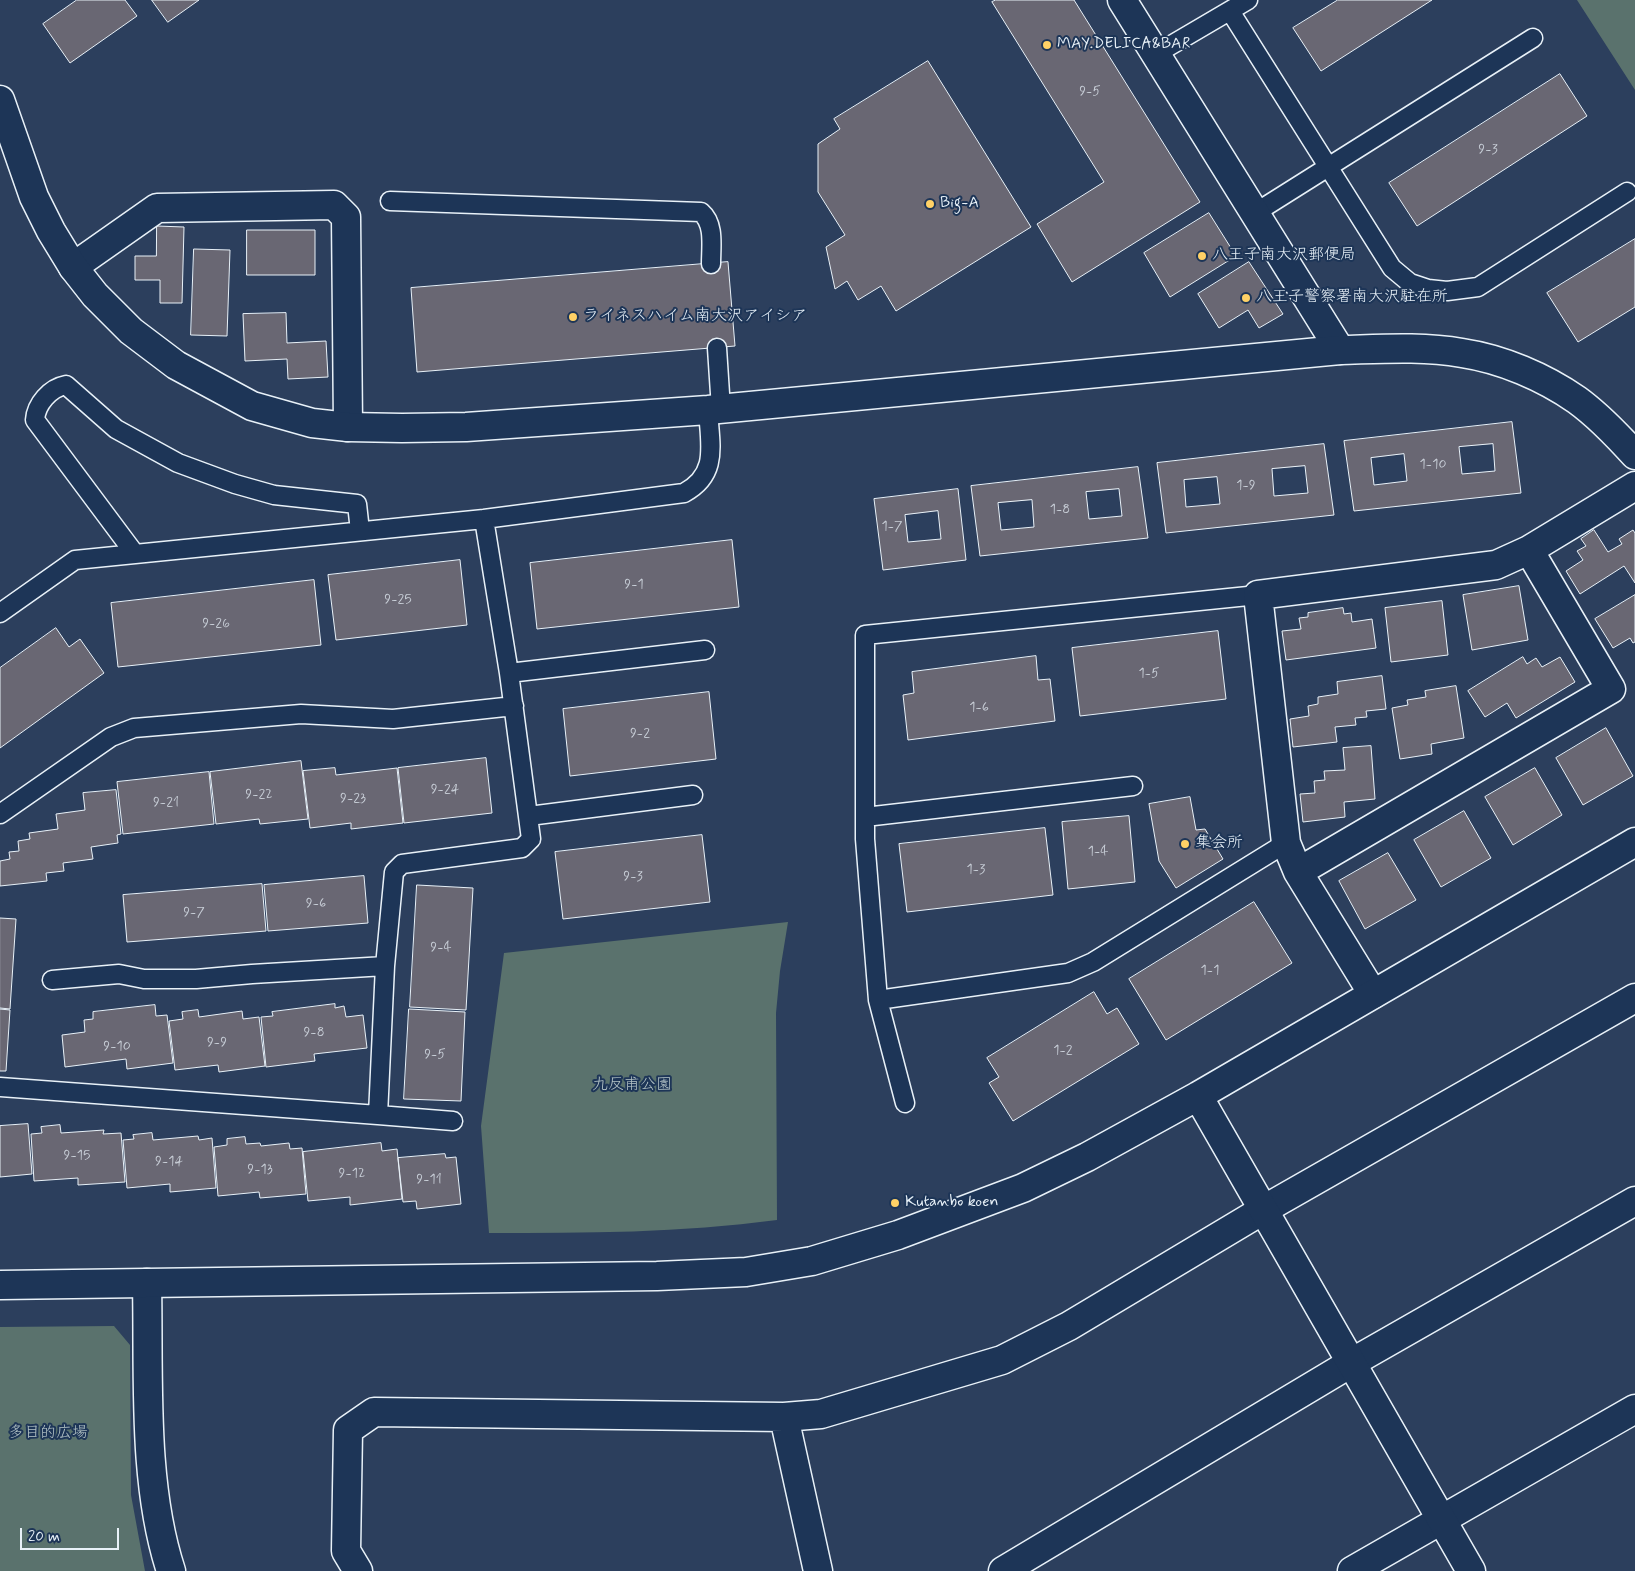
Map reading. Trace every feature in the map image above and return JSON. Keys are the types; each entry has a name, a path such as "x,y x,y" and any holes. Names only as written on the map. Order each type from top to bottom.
{"street":[{"path":"1122,0 1340,350"},
{"path":"0,100 34,197 50,231 73,267 95,295 131,331 176,365 252,406 312,423 348,427 466,427 714,410 1340,350 1400,348 1462,353 1498,362 1539,378 1577,400 1612,430 1635,455"},
{"path":"73,267 157,208 334,205 346,217 348,427"},
{"path":"1373,994 1298,872 1286,843 1258,595 1496,565 1529,550 1635,486"},
{"path":"1298,872 1611,689 1529,550"},
{"path":"0,1285 657,1276 746,1272 812,1261 898,1235 1023,1188 1087,1157 1198,1096 1635,842"},
{"path":"358,1571 346,1551 348,1430 374,1412 784,1417 822,1414 1002,1360 1068,1326 1263,1210 1635,998"},
{"path":"1198,1096 1471,1571"},
{"path":"1003,1571 1351,1363 1635,1201"},
{"path":"147,1283 150,1462 162,1546 171,1571"},
{"path":"1352,1571 1635,1409"},
{"path":"784,1417 818,1571"}],"lane":[{"path":"1156,54 1248,0"},
{"path":"1230,11 1392,268 1410,283 1428,289 1447,291 1478,287 1627,192"},
{"path":"1255,213 1533,38"},
{"path":"390,202 701,212 706,216 710,226 711,264"},
{"path":"0,613 75,560 484,519 684,493 699,483 708,470 714,410 717,348"},
{"path":"135,554 35,420 39,404 58,386 66,385 116,429 178,463 235,484 274,495 357,504 360,532"},
{"path":"378,1115 385,966 394,872 402,864 522,848 531,839 514,706 484,519"},
{"path":"905,1103 878,1000 865,839 865,635 1258,595"},
{"path":"509,672 704,650"},
{"path":"0,814 111,737 134,728 301,714 393,719 514,706"},
{"path":"865,817 1134,786"},
{"path":"529,816 693,796"},
{"path":"878,1000 1068,972 1093,962 1286,843"},
{"path":"52,980 119,974 144,979 196,979 385,966"},
{"path":"0,1088 453,1121"}],"green space":[{"path":"1577,0 1635,0 1635,90"},
{"name":"九反甫公園","path":"788,922 780,971 776,1013 777,1220 669,1230 489,1233 481,1126 504,953"},
{"name":"多目的広場","path":"114,1326 130,1345 131,1495 145,1571 0,1571 0,1327"}],"building":[{"path":"77,0 125,0 137,16 70,63 43,24"},
{"path":"152,0 199,0 168,22"},
{"path":"996,0 1074,0 1200,202 1072,282 1037,224 1104,182 992,2"},
{"path":"1338,0 1432,0 1321,71 1293,28"},
{"path":"928,61 1031,227 896,311 881,286 858,300 847,281 835,289 826,247 845,235 818,192 818,144 840,129 834,119"},
{"path":"1560,74 1587,116 1417,226 1389,183"},
{"path":"1209,213 1236,256 1170,297 1144,253"},
{"path":"157,226 184,227 182,303 160,303 160,280 135,280 135,256 156,256"},
{"path":"247,230 315,230 315,275 247,275"},
{"path":"1635,239 1635,307 1578,342 1547,293"},
{"path":"194,249 230,250 227,336 191,335"},
{"name":"ライネスハイム南大沢アイシア","path":"728,262 735,346 417,372 411,288"},
{"path":"1249,262 1283,314 1259,328 1248,310 1219,328 1198,294"},
{"path":"286,313 287,343 326,341 328,377 288,379 287,359 245,361 243,314"},
{"path":"1512,422 1521,493 1354,511 1344,441","holes":["1493,444 1495,471 1462,474 1459,447","1404,454 1407,481 1374,485 1371,458"]},
{"path":"1324,444 1334,515 1166,533 1157,463","holes":["1305,466 1308,493 1274,496 1272,469","1217,477 1220,504 1186,507 1184,480"]},
{"path":"1138,467 1148,538 980,556 971,486","holes":["1119,489 1122,516 1089,519 1086,492","1032,500 1034,527 1001,530 998,503"]},
{"path":"958,489 966,560 883,570 874,499","holes":["938,511 941,539 908,542 905,515"]},
{"path":"1594,530 1608,552 1622,544 1619,539 1633,530 1635,533 1635,583 1624,566 1580,594 1566,571 1583,560 1577,551 1586,546 1581,539"},
{"path":"732,540 739,607 537,629 530,563"},
{"path":"460,560 467,625 336,640 328,575"},
{"path":"314,580 321,645 118,667 111,603"},
{"path":"1519,586 1528,640 1472,650 1463,595"},
{"path":"1635,595 1635,642 1633,643 1630,638 1613,648 1595,619"},
{"path":"1442,601 1448,655 1391,662 1385,608"},
{"path":"1343,608 1344,614 1351,613 1352,622 1372,619 1376,648 1286,660 1282,631 1301,629 1299,618 1308,617 1308,613"},
{"path":"56,628 69,647 80,639 104,673 0,748 0,668"},
{"path":"1218,631 1226,699 1080,716 1072,648"},
{"path":"1036,656 1038,680 1050,679 1055,721 908,740 903,695 914,693 912,672"},
{"path":"1523,657 1527,664 1536,658 1542,667 1560,657 1575,682 1516,718 1507,703 1485,717 1468,691"},
{"path":"1382,676 1386,709 1366,711 1367,717 1355,718 1356,725 1335,727 1337,742 1293,747 1290,719 1309,716 1308,706 1318,704 1318,697 1338,694 1337,682"},
{"path":"1456,686 1464,738 1431,744 1432,754 1400,759 1392,708 1408,705 1407,700 1426,697 1425,691"},
{"path":"709,692 716,759 570,776 563,709"},
{"path":"1606,728 1633,776 1583,805 1556,758"},
{"path":"1371,746 1375,799 1344,802 1345,817 1303,822 1300,794 1315,793 1314,781 1325,780 1324,771 1345,770 1343,748"},
{"path":"486,758 492,813 404,823 398,768"},
{"path":"301,761 308,819 260,824 259,819 216,824 210,772"},
{"path":"335,768 336,775 397,768 403,823 351,829 351,823 310,828 303,771"},
{"path":"1535,768 1562,815 1513,845 1485,797"},
{"path":"209,772 214,824 123,834 117,782"},
{"path":"116,790 121,834 117,835 118,843 91,847 93,859 63,863 64,871 46,873 47,881 0,886 0,861 10,859 9,852 19,851 18,841 30,839 29,833 58,829 56,814 85,810 83,793"},
{"name":"集会所","path":"1190,797 1196,830 1205,829 1223,859 1176,888 1159,861 1149,804"},
{"path":"1464,811 1491,858 1441,887 1414,840"},
{"path":"1129,816 1135,882 1068,889 1062,822"},
{"path":"1045,828 1053,895 907,912 899,844"},
{"path":"702,835 710,902 563,919 555,852"},
{"path":"1388,853 1416,900 1365,929 1339,881"},
{"path":"364,876 368,923 268,931 264,885"},
{"path":"262,884 266,931 127,942 123,895"},
{"path":"417,885 473,888 466,1010 410,1007"},
{"path":"1254,902 1292,963 1166,1040 1129,979"},
{"path":"0,918 16,919 10,1009 0,1008"},
{"path":"1094,992 1107,1014 1117,1008 1139,1044 1013,1121 989,1083 999,1077 987,1058"},
{"path":"335,1004 335,1008 344,1006 346,1017 363,1015 367,1048 314,1054 315,1061 266,1067 261,1017 273,1016 272,1012"},
{"path":"155,1005 156,1016 167,1015 173,1063 127,1069 126,1059 65,1067 62,1035 85,1032 84,1020 93,1019 93,1012"},
{"path":"0,1009 10,1010 6,1071 0,1071"},
{"path":"409,1009 465,1012 461,1101 404,1099"},
{"path":"198,1010 199,1017 242,1011 243,1019 259,1017 265,1066 219,1072 218,1065 175,1070 169,1021 183,1019 182,1012"},
{"path":"28,1124 32,1174 0,1177 0,1126"},
{"path":"60,1125 61,1133 104,1130 103,1134 121,1133 125,1182 78,1185 78,1178 34,1181 31,1134 42,1133 41,1127"},
{"path":"152,1133 153,1140 198,1136 199,1140 212,1138 216,1188 170,1192 170,1184 127,1188 123,1140 134,1139 133,1135"},
{"path":"245,1137 246,1144 260,1143 261,1146 289,1143 290,1149 302,1148 306,1194 260,1198 259,1192 218,1196 214,1147 227,1145 227,1139"},
{"path":"381,1143 382,1151 397,1149 402,1199 350,1205 350,1197 308,1201 303,1152"},
{"path":"445,1154 446,1158 456,1157 461,1204 417,1209 416,1201 403,1202 398,1158"}],"place":[{"name":"MAY.DELICA&BAR","path":"1047,45"},
{"name":"Big-A","path":"930,204"},
{"name":"八王子南大沢郵便局","path":"1202,256"},
{"name":"八王子警察署南大沢駐在所","path":"1246,298"},
{"name":"ライネスハイム南大沢アイシア","path":"573,317"},
{"name":"集会所","path":"1185,844"},
{"name":"Kutanbo koen","path":"895,1203"}]}
